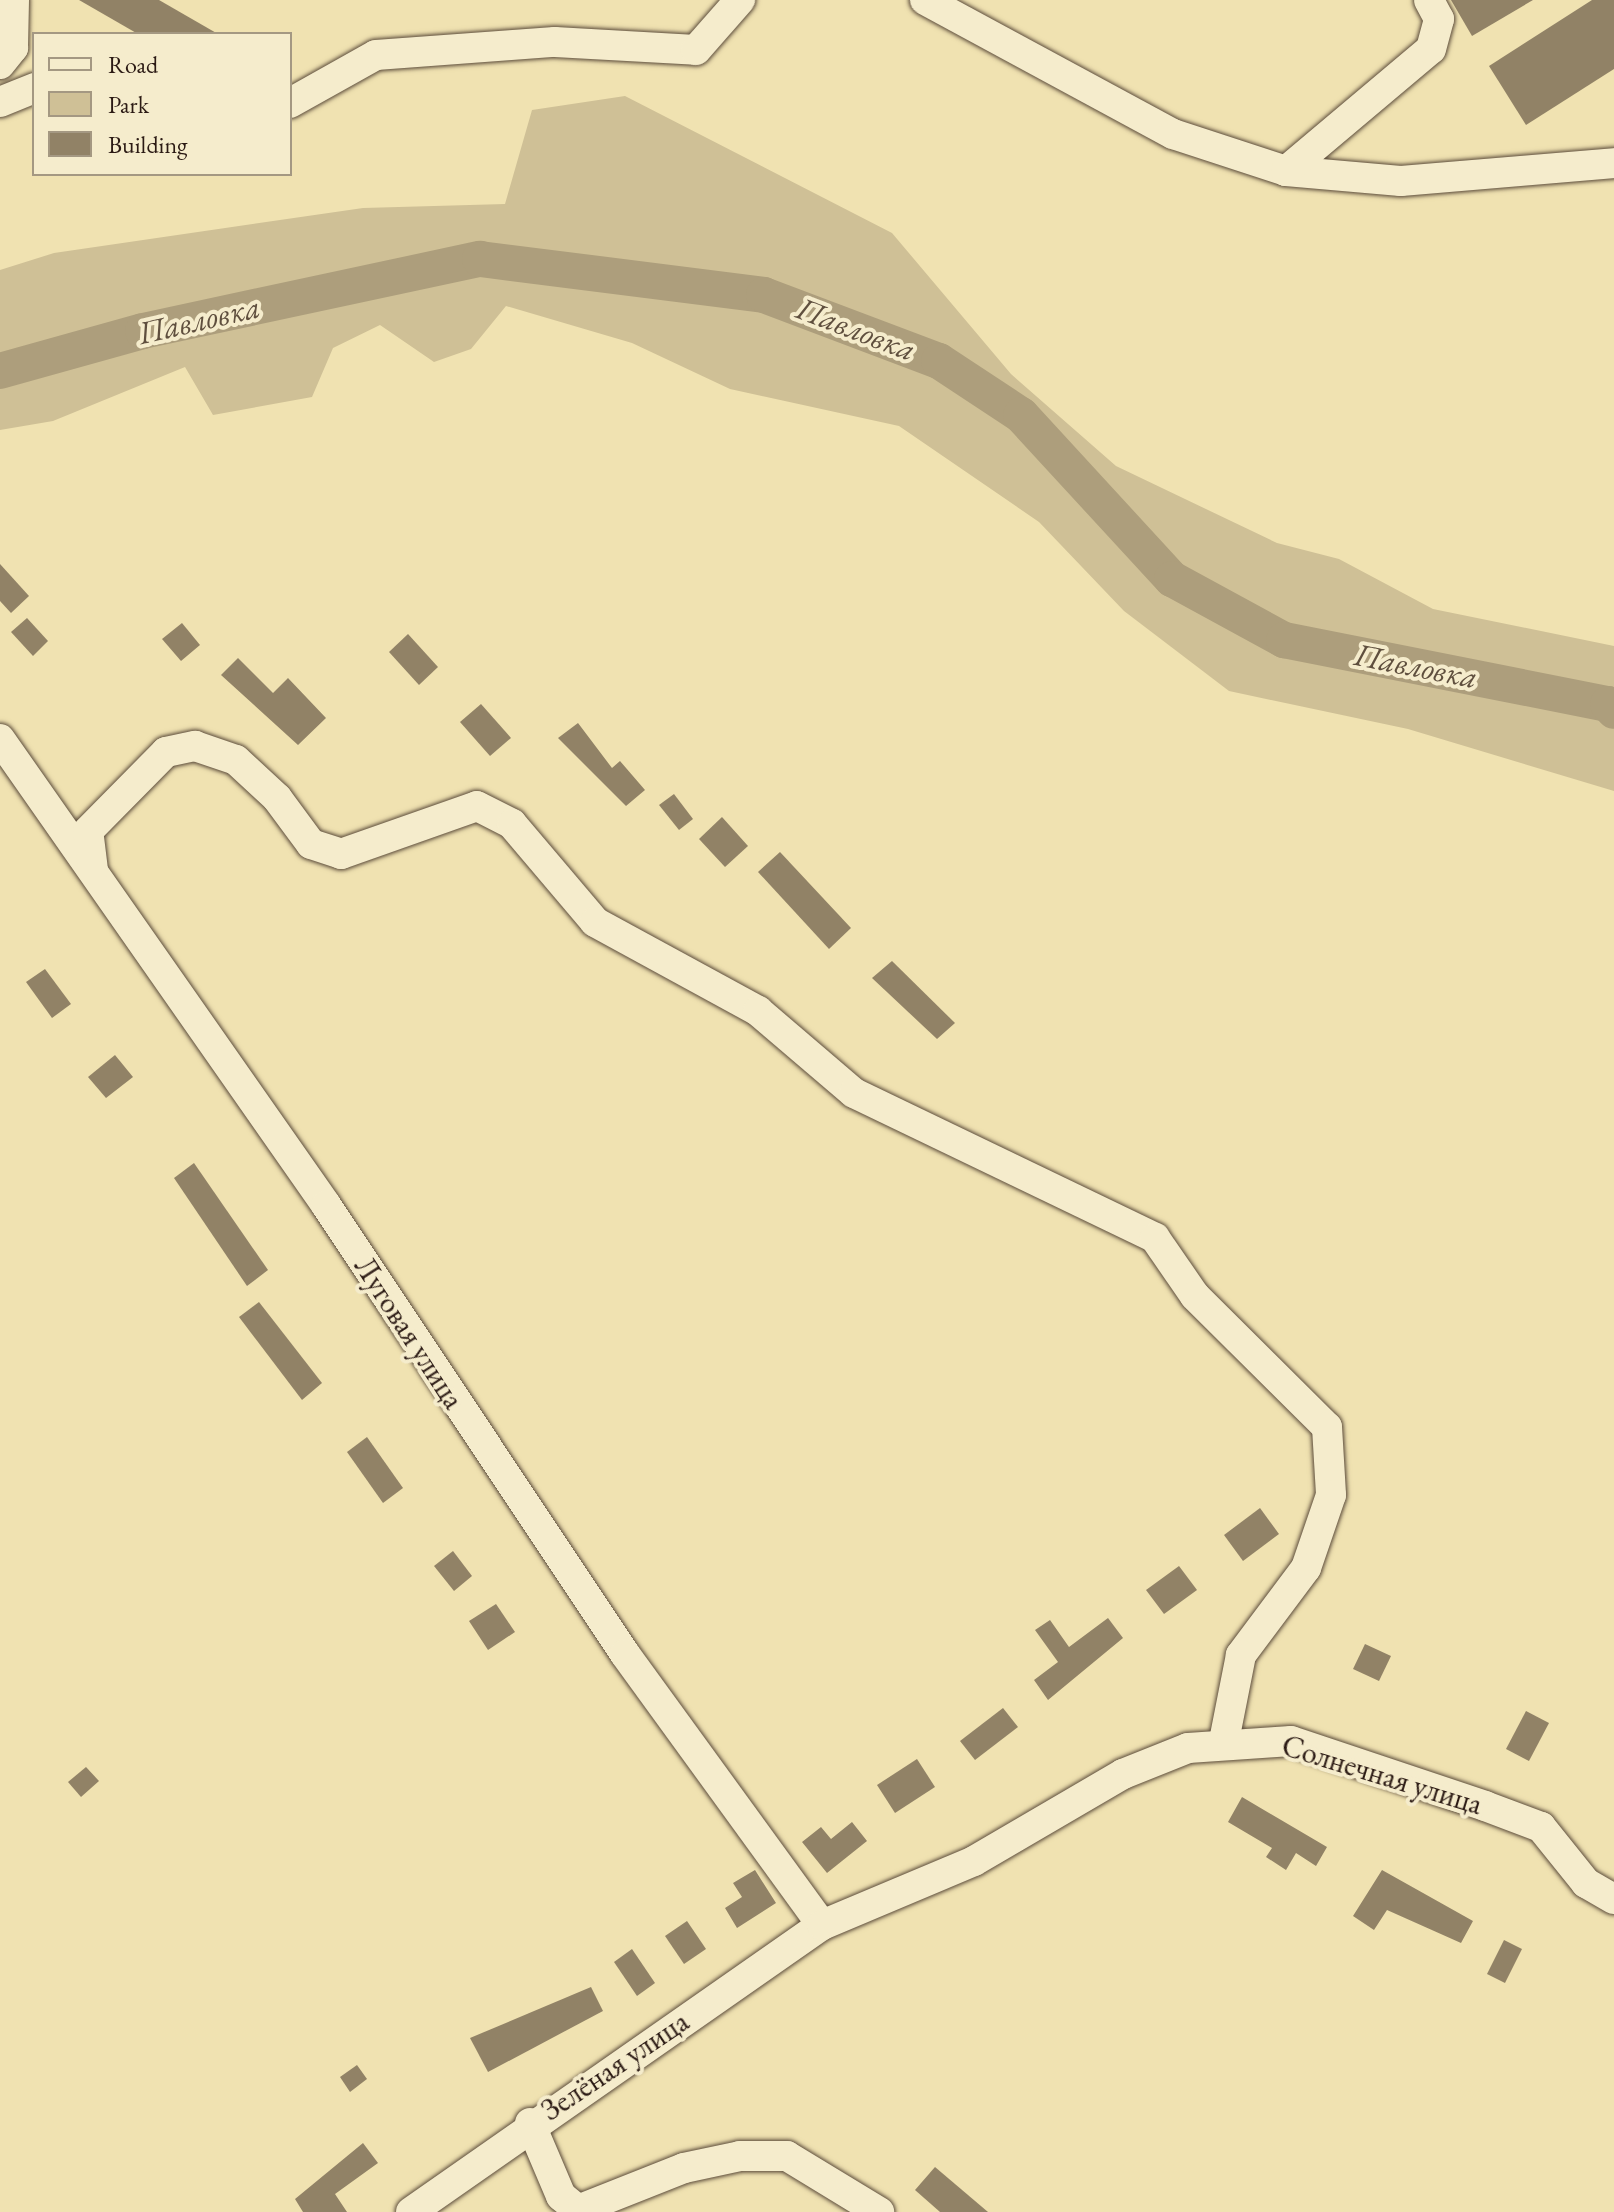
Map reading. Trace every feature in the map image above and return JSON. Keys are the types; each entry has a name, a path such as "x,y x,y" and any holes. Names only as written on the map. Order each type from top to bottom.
{"street":[{"path":"0,64 13,48 14,0"},
{"path":"292,102 376,55 555,42 696,50 740,0"},
{"path":"925,0 1173,134 1286,171 1401,181 1614,163"},
{"path":"1286,171 1431,49 1439,19 1429,0"},
{"path":"0,102 32,89"},
{"name":"Луговая улица","path":"0,739 326,1205 500,1474 822,1925"},
{"path":"93,870 88,831 166,752 195,746 236,760 277,798 311,844 341,854 477,806 512,824 595,922 758,1011 854,1093 1155,1238 1195,1296 1327,1427 1331,1495 1306,1568 1241,1655 1224,1741"},
{"name":"Солнечная улица","path":"822,1925 974,1861 1123,1774 1224,1741 1291,1741 1541,1827 1586,1883 1614,1899"},
{"name":"Зелёная улица","path":"411,2212 530,2123 822,1925"},
{"path":"530,2123 561,2196 578,2210 684,2168 740,2156 787,2156 879,2212"}],"green space":[{"path":"625,96 892,233 1011,374 1116,466 1277,543 1339,559 1433,609 1614,646 1614,791 1408,729 1229,691 1124,611 1039,522 899,426 730,389 632,343 506,306 471,349 434,362 380,325 333,348 312,397 213,415 185,367 53,421 0,430 0,270 54,253 363,208 505,204 532,110"}],"building":[{"path":"79,0 159,0 215,32 135,32"},
{"path":"1451,0 1533,0 1472,36"},
{"path":"1592,0 1614,0 1614,69 1526,125 1489,66"},
{"path":"0,564 29,596 11,613 0,601"},
{"path":"27,618 48,641 33,656 11,632"},
{"path":"182,623 200,645 181,661 162,639"},
{"path":"408,634 438,667 419,685 389,652"},
{"path":"238,658 273,693 288,678 326,718 298,745 221,675"},
{"path":"481,704 511,738 490,756 460,722"},
{"path":"578,723 612,768 620,761 645,790 626,806 558,738"},
{"path":"674,794 693,819 679,830 659,805"},
{"path":"722,817 748,846 725,867 699,839"},
{"path":"780,852 851,928 829,949 758,872"},
{"path":"892,961 955,1023 937,1039 872,978"},
{"path":"45,969 71,1004 52,1018 26,982"},
{"path":"115,1055 133,1077 106,1098 88,1077"},
{"path":"194,1163 268,1270 247,1286 174,1178"},
{"path":"259,1302 322,1383 302,1400 239,1317"},
{"path":"367,1437 403,1488 383,1503 347,1452"},
{"path":"1260,1508 1279,1534 1243,1561 1224,1535"},
{"path":"453,1551 472,1576 454,1591 434,1566"},
{"path":"1179,1566 1197,1590 1164,1614 1146,1590"},
{"path":"496,1604 515,1632 488,1650 469,1621"},
{"path":"1108,1618 1123,1638 1048,1700 1034,1680 1058,1662 1035,1630 1050,1620 1069,1647"},
{"path":"1365,1644 1391,1656 1379,1681 1353,1669"},
{"path":"1003,1708 1018,1727 975,1760 960,1741"},
{"path":"1526,1711 1549,1723 1529,1761 1506,1749"},
{"path":"917,1759 935,1787 895,1813 877,1785"},
{"path":"86,1767 99,1781 81,1797 68,1782"},
{"path":"1242,1797 1327,1847 1316,1866 1296,1853 1286,1870 1266,1857 1272,1848 1228,1822"},
{"path":"852,1822 867,1841 827,1873 802,1842 821,1827 831,1839"},
{"path":"755,1870 776,1903 737,1928 725,1908 742,1897 733,1883"},
{"path":"1382,1870 1473,1921 1461,1943 1387,1910 1374,1930 1353,1916"},
{"path":"687,1921 706,1949 684,1964 665,1936"},
{"path":"1504,1940 1522,1949 1505,1983 1487,1974"},
{"path":"632,1949 655,1983 637,1996 614,1962"},
{"path":"591,1987 603,2011 488,2072 470,2038"},
{"path":"357,2065 367,2079 350,2092 340,2077"},
{"path":"363,2143 378,2163 335,2194 347,2212 303,2212 295,2199"},
{"path":"935,2167 988,2212 940,2212 915,2190"}],"waterway":[{"name":"Павловка","path":"0,371 143,331 480,259 764,295 939,361 1021,415 1172,579 1284,640 1608,704 1614,711"}]}
